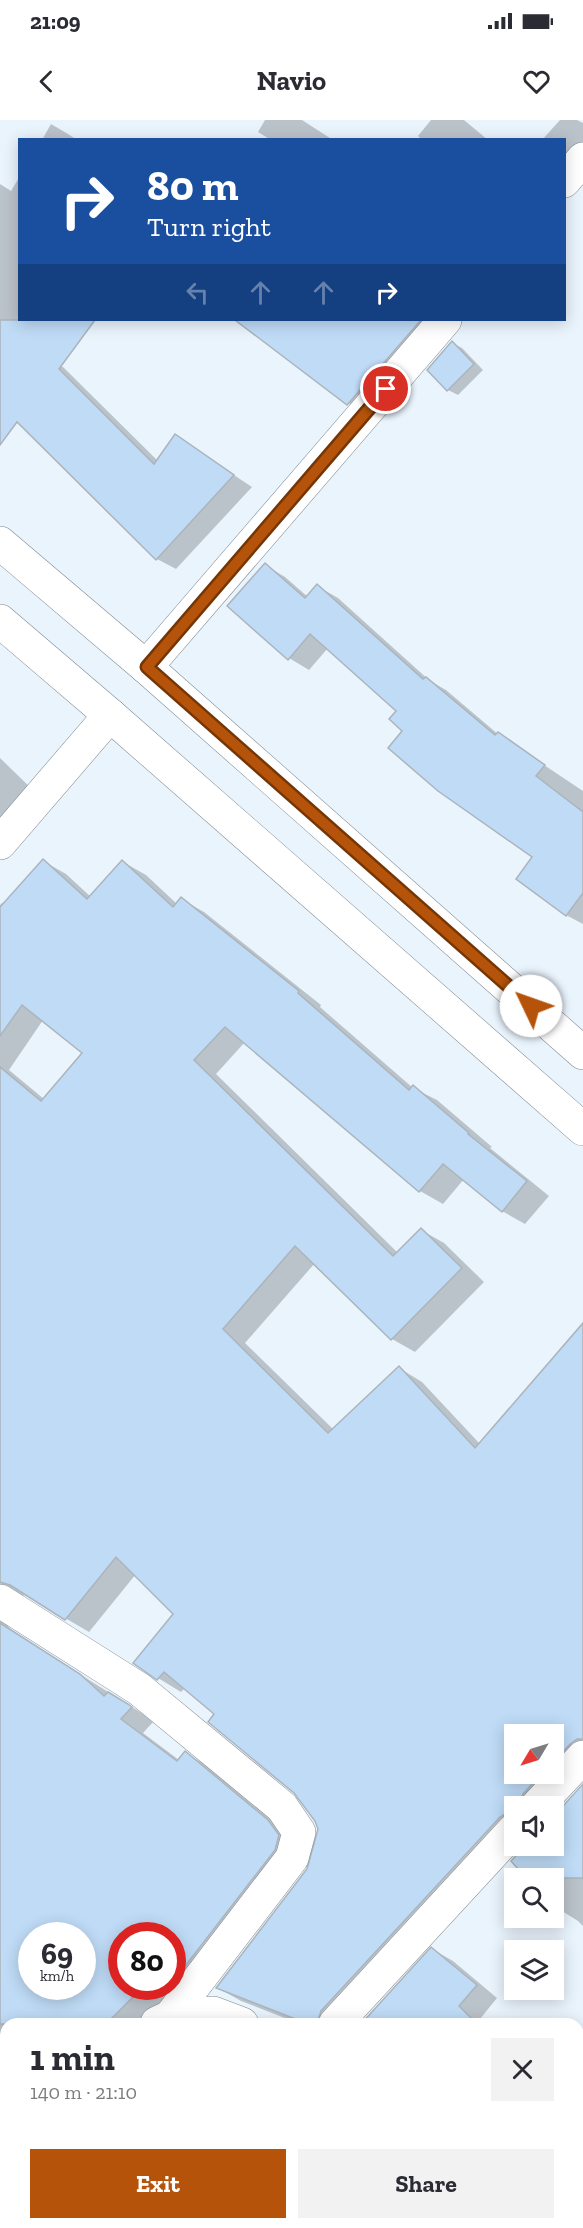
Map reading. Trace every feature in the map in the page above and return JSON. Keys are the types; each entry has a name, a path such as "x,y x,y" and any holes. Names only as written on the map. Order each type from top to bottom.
{"main road":[{"path":"566,179 583,159"},
{"path":"147,667 444,321"},
{"path":"0,543 147,667 583,1053"},
{"path":"0,621 583,1129"},
{"path":"0,843 110,715"},
{"path":"0,1601 139,1689 282,1807 299,1832 292,1858 165,2018"},
{"path":"546,1796 583,1757"},
{"path":"341,2018 504,1841"},
{"path":"177,2018 213,2013 226,2018"}],"building":[{"path":"0,320 94,321 59,369 154,464 175,434 234,475 156,560 17,422 0,445"},
{"path":"236,321 420,321 347,405"},
{"path":"452,341 474,364 447,391 427,370"},
{"path":"265,563 305,598 317,584 423,679 426,677 495,735 498,732 545,765 536,776 583,812 583,893 566,916 516,879 532,857 438,791 388,748 402,731 389,719 396,711 310,634 288,660 227,606"},
{"path":"43,859 87,899 122,860 173,907 181,897 299,991 298,993 409,1090 413,1085 468,1134 527,1181 502,1212 443,1164 419,1192 225,1027 194,1060 393,1256 421,1228 462,1268 391,1340 295,1246 223,1329 328,1433 399,1366 475,1448 583,1323 583,1739 577,1739 564,1750 564,1724 504,1724 504,1784 532,1784 522,1796 504,1796 504,1814 321,2011 319,2018 293,2018 216,1988 307,1869 318,1829 315,1821 294,1793 208,1722 214,1714 164,1672 157,1680 133,1663 173,1614 116,1557 65,1620 10,1585 0,1582 0,1067 41,1101 82,1053 22,1005 0,1036 0,907"},
{"path":"0,1623 80,1674 104,1696 108,1692 132,1707 121,1719 177,1761 185,1751 268,1820 279,1835 275,1850 186,1965 186,1922 108,1922 108,2000 130,2000 112,2018 0,2018"},
{"path":"583,1784 583,1878 564,1878 564,1868 517,1868 511,1861 516,1856 564,1856 564,1805"},
{"path":"431,1947 477,1985 459,2006 471,2018 366,2018"}],"route":[{"path":"386,389 147,667 531,1006"}]}
